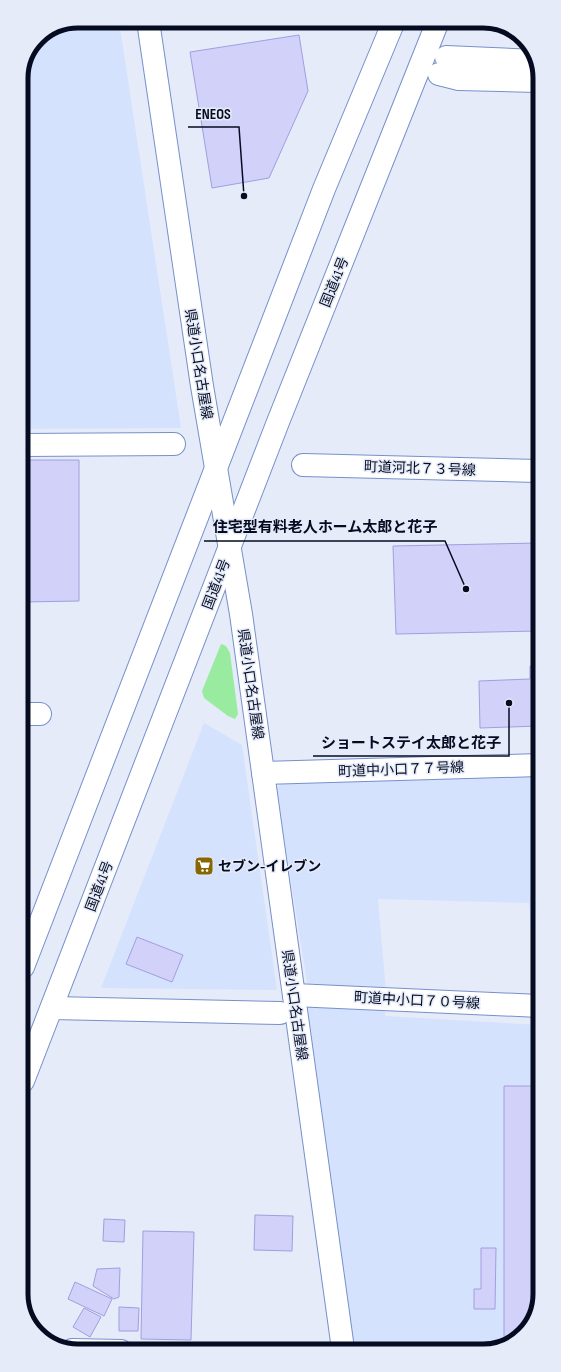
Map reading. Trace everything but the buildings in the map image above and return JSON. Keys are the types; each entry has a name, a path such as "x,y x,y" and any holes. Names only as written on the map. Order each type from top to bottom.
{"main road":[{"name":"県道小口名古屋線","path":"149,28 201,378 241,614 342,1344"},
{"path":"28,954 324,189 391,28"},
{"name":"国道41号","path":"28,1068 278,422 435,28"},
{"path":"530,61 443,66 459,79 533,81"},
{"path":"28,445 174,444"},
{"name":"町道河北７３号線","path":"303,465 533,471"},
{"name":"町道中小口７７号線","path":"263,773 533,765"},
{"name":"町道中小口７０号線","path":"294,994 533,1006"},
{"path":"52,1008 280,1013"}],"shaded area":[{"path":"120,28 181,428 28,429 28,75 32,59 43,43 59,32 69,29"},
{"name":"セブン-イレブン","path":"204,723 242,745 277,990 101,988"},
{"path":"533,773 533,929 531,929 529,903 378,899 386,992 385,1016 533,1025 533,1300 523,1324 513,1334 499,1341 482,1344 353,1344 308,1014 308,988 276,789 285,780"}],"green space":[{"path":"221,644 226,646 230,653 238,714 235,719 228,716 204,698 202,691"}],"place":[{"name":"ENEOS","path":"244,196"},
{"name":"住宅型有料老人ホーム太郎と花子","path":"466,589"},
{"name":"ショートステイ太郎と花子","path":"509,703"},
{"name":"セブン-イレブン","path":"204,866"}]}
